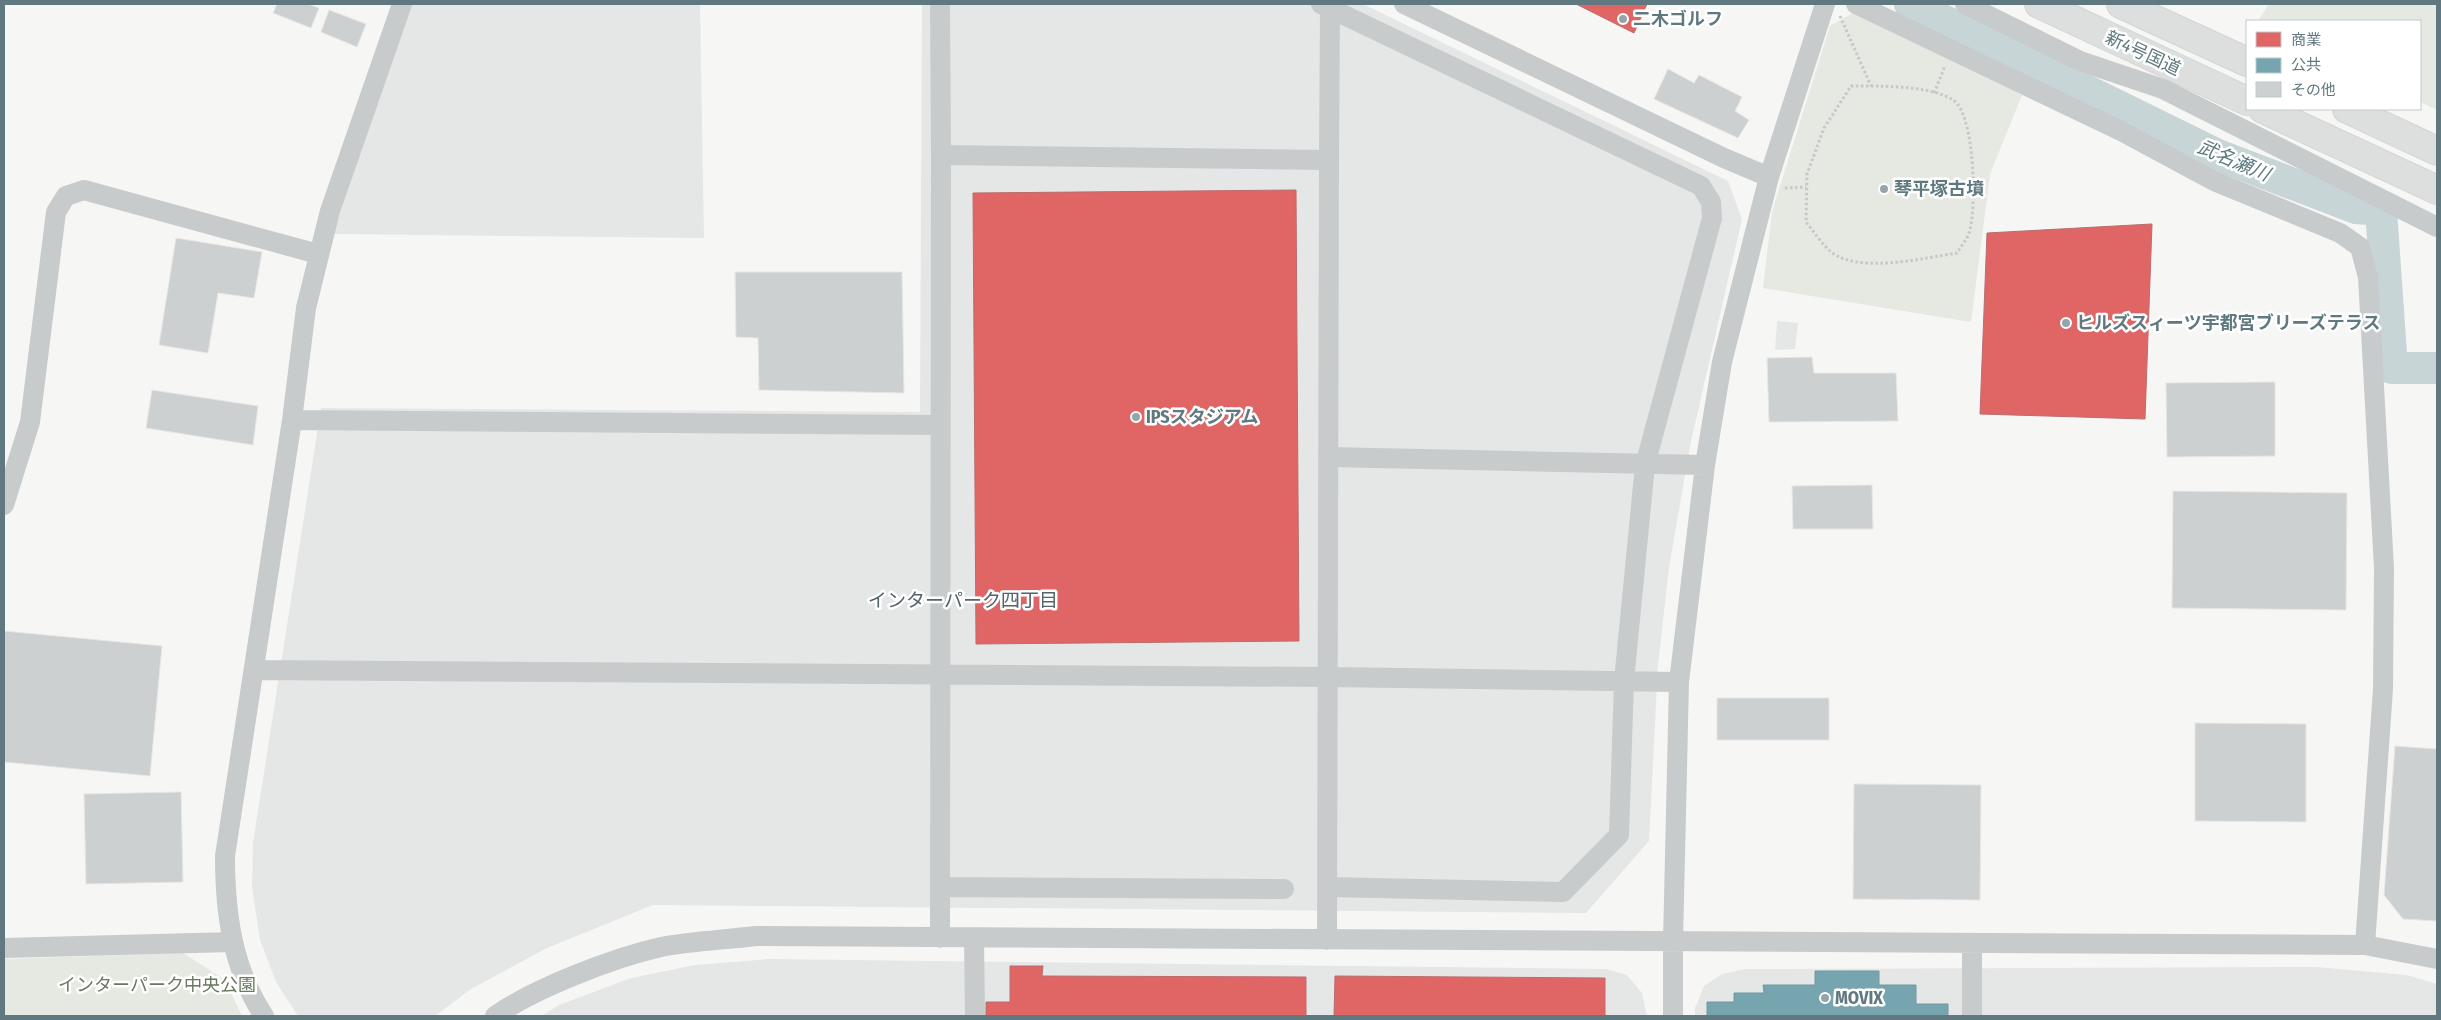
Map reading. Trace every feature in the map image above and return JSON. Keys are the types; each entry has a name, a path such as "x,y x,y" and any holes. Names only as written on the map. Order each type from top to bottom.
{"highway":[{"name":"新4号国道","path":"2039,4 2246,101"},
{"name":"新4号国道","path":"2121,4 2246,62"},
{"path":"2265,110 2437,190"},
{"path":"2349,110 2437,150"}],"street":[{"path":"264,1016 254,1002 243,977 232,942 225,901 225,856 292,420 306,308 330,211 402,4"},
{"path":"940,4 940,938"},
{"path":"1404,4 1724,158 1769,177"},
{"path":"1965,4 2080,60 2163,89 2437,227"},
{"path":"1327,887 1563,892 1619,835 1624,681 1645,465 1712,218 1711,202 1701,186 1327,5 1329,160 1328,677 1327,887 1327,940"},
{"path":"1673,1016 1679,682 1705,466 1722,362 1769,177 1840,7 1952,50 2121,131 2214,181 2340,233 2360,248 2368,277 2384,568 2383,689 2365,945"},
{"path":"941,155 1329,160"},
{"path":"4,505 30,422 56,212 66,196 84,190 318,254"},
{"path":"292,420 940,425"},
{"path":"1328,457 1705,466"},
{"path":"254,670 1328,677 1679,682"},
{"path":"940,887 1284,889"},
{"path":"495,1016 509,1007 588,970 660,947 756,936 2365,945 2437,959"},
{"path":"974,938 975,1016"},
{"path":"4,948 232,942"},
{"path":"1972,944 1972,1016"}],"path":[{"path":"1840,7 1871,86"},
{"path":"1934,93 1952,50"},
{"path":"1851,86 1924,90 1934,93 1954,100 1963,110 1971,139 1972,206 1969,232 1957,253 1912,260 1858,264 1832,252 1806,222 1806,174 1824,128 1851,86"}],"shaded area":[{"path":"410,4 700,4 704,238 333,234"},
{"path":"922,4 1363,4 1728,181 1742,219 1690,446 1669,568 1658,665 1649,841 1586,913 653,905 547,948 471,989 435,1016 298,1016 276,982 260,940 252,887 253,843 321,408 920,412"},
{"path":"1777,321 1798,323 1795,349 1775,350"},
{"path":"769,959 1606,969 1627,975 1642,993 1647,1016 541,1016 559,1005 631,978 695,965"},
{"path":"2316,967 2407,975 2437,984 2437,1016 1695,1016 1695,1008 1704,986 1722,974 1745,969"}],"green space":[{"path":"2269,4 2437,4 2437,110 2421,102 2421,20 2259,20"},
{"path":"1853,13 2022,95 1990,174 1971,322 1763,288 1772,212 1830,26"},
{"name":"インターパーク中央公園","path":"183,953 225,980 242,1016 4,1016 4,959"}],"building: 商業":[{"name":"二木ゴルフ","path":"1576,4 1647,4 1634,33"},
{"name":"IPSスタジアム","path":"1296,190 1299,641 976,644 973,193"},
{"name":"ヒルズスィーツ宇都宮ブリーズテラス","path":"2152,224 2145,419 1980,414 1987,233"},
{"path":"1010,966 1043,966 1042,976 1306,977 1306,1016 986,1016 986,1002 1010,1002"},
{"path":"1335,976 1605,978 1605,1016 1334,1016"}],"building: 公共":[{"name":"MOVIX","path":"1815,971 1879,971 1879,985 1916,985 1916,1004 1948,1004 1948,1016 1707,1016 1707,1002 1734,1002 1734,993 1764,993 1763,985 1815,985"}],"building: その他":[{"path":"277,4 308,4 319,8 311,28 273,13"},
{"path":"329,10 366,24 357,47 321,32"},
{"path":"1668,69 1694,83 1699,75 1742,97 1735,111 1749,120 1738,138 1654,99"},
{"path":"176,238 262,252 254,298 218,293 208,353 159,345"},
{"path":"735,272 902,272 904,393 759,390 758,338 736,337"},
{"path":"1812,357 1814,373 1896,373 1898,421 1769,422 1767,358"},
{"path":"2275,382 2275,456 2167,457 2166,383"},
{"path":"152,390 258,406 253,445 146,428"},
{"path":"1872,485 1873,529 1793,529 1792,486"},
{"path":"2173,491 2347,493 2346,610 2172,608"},
{"path":"4,631 162,646 150,776 4,762"},
{"path":"1717,698 1829,698 1829,740 1717,740"},
{"path":"2195,723 2306,724 2306,822 2195,821"},
{"path":"2395,746 2437,749 2437,921 2403,919 2384,895"},
{"path":"1854,784 1981,785 1980,900 1853,899"},
{"path":"181,792 183,882 86,884 84,794"}],"waterway":[{"name":"武名瀬川","path":"1910,4 2220,156 2356,208 2381,210 2392,368 2437,368"}],"place":[{"name":"二木ゴルフ","path":"1623,19"},
{"name":"琴平塚古墳","path":"1884,189"},
{"name":"ヒルズスィーツ宇都宮ブリーズテラス","path":"2066,323"},
{"name":"IPSスタジアム","path":"1136,417"},
{"name":"MOVIX","path":"1825,998"}],"district":[{"name":"インターパーク四丁目","path":"963,600"}]}
